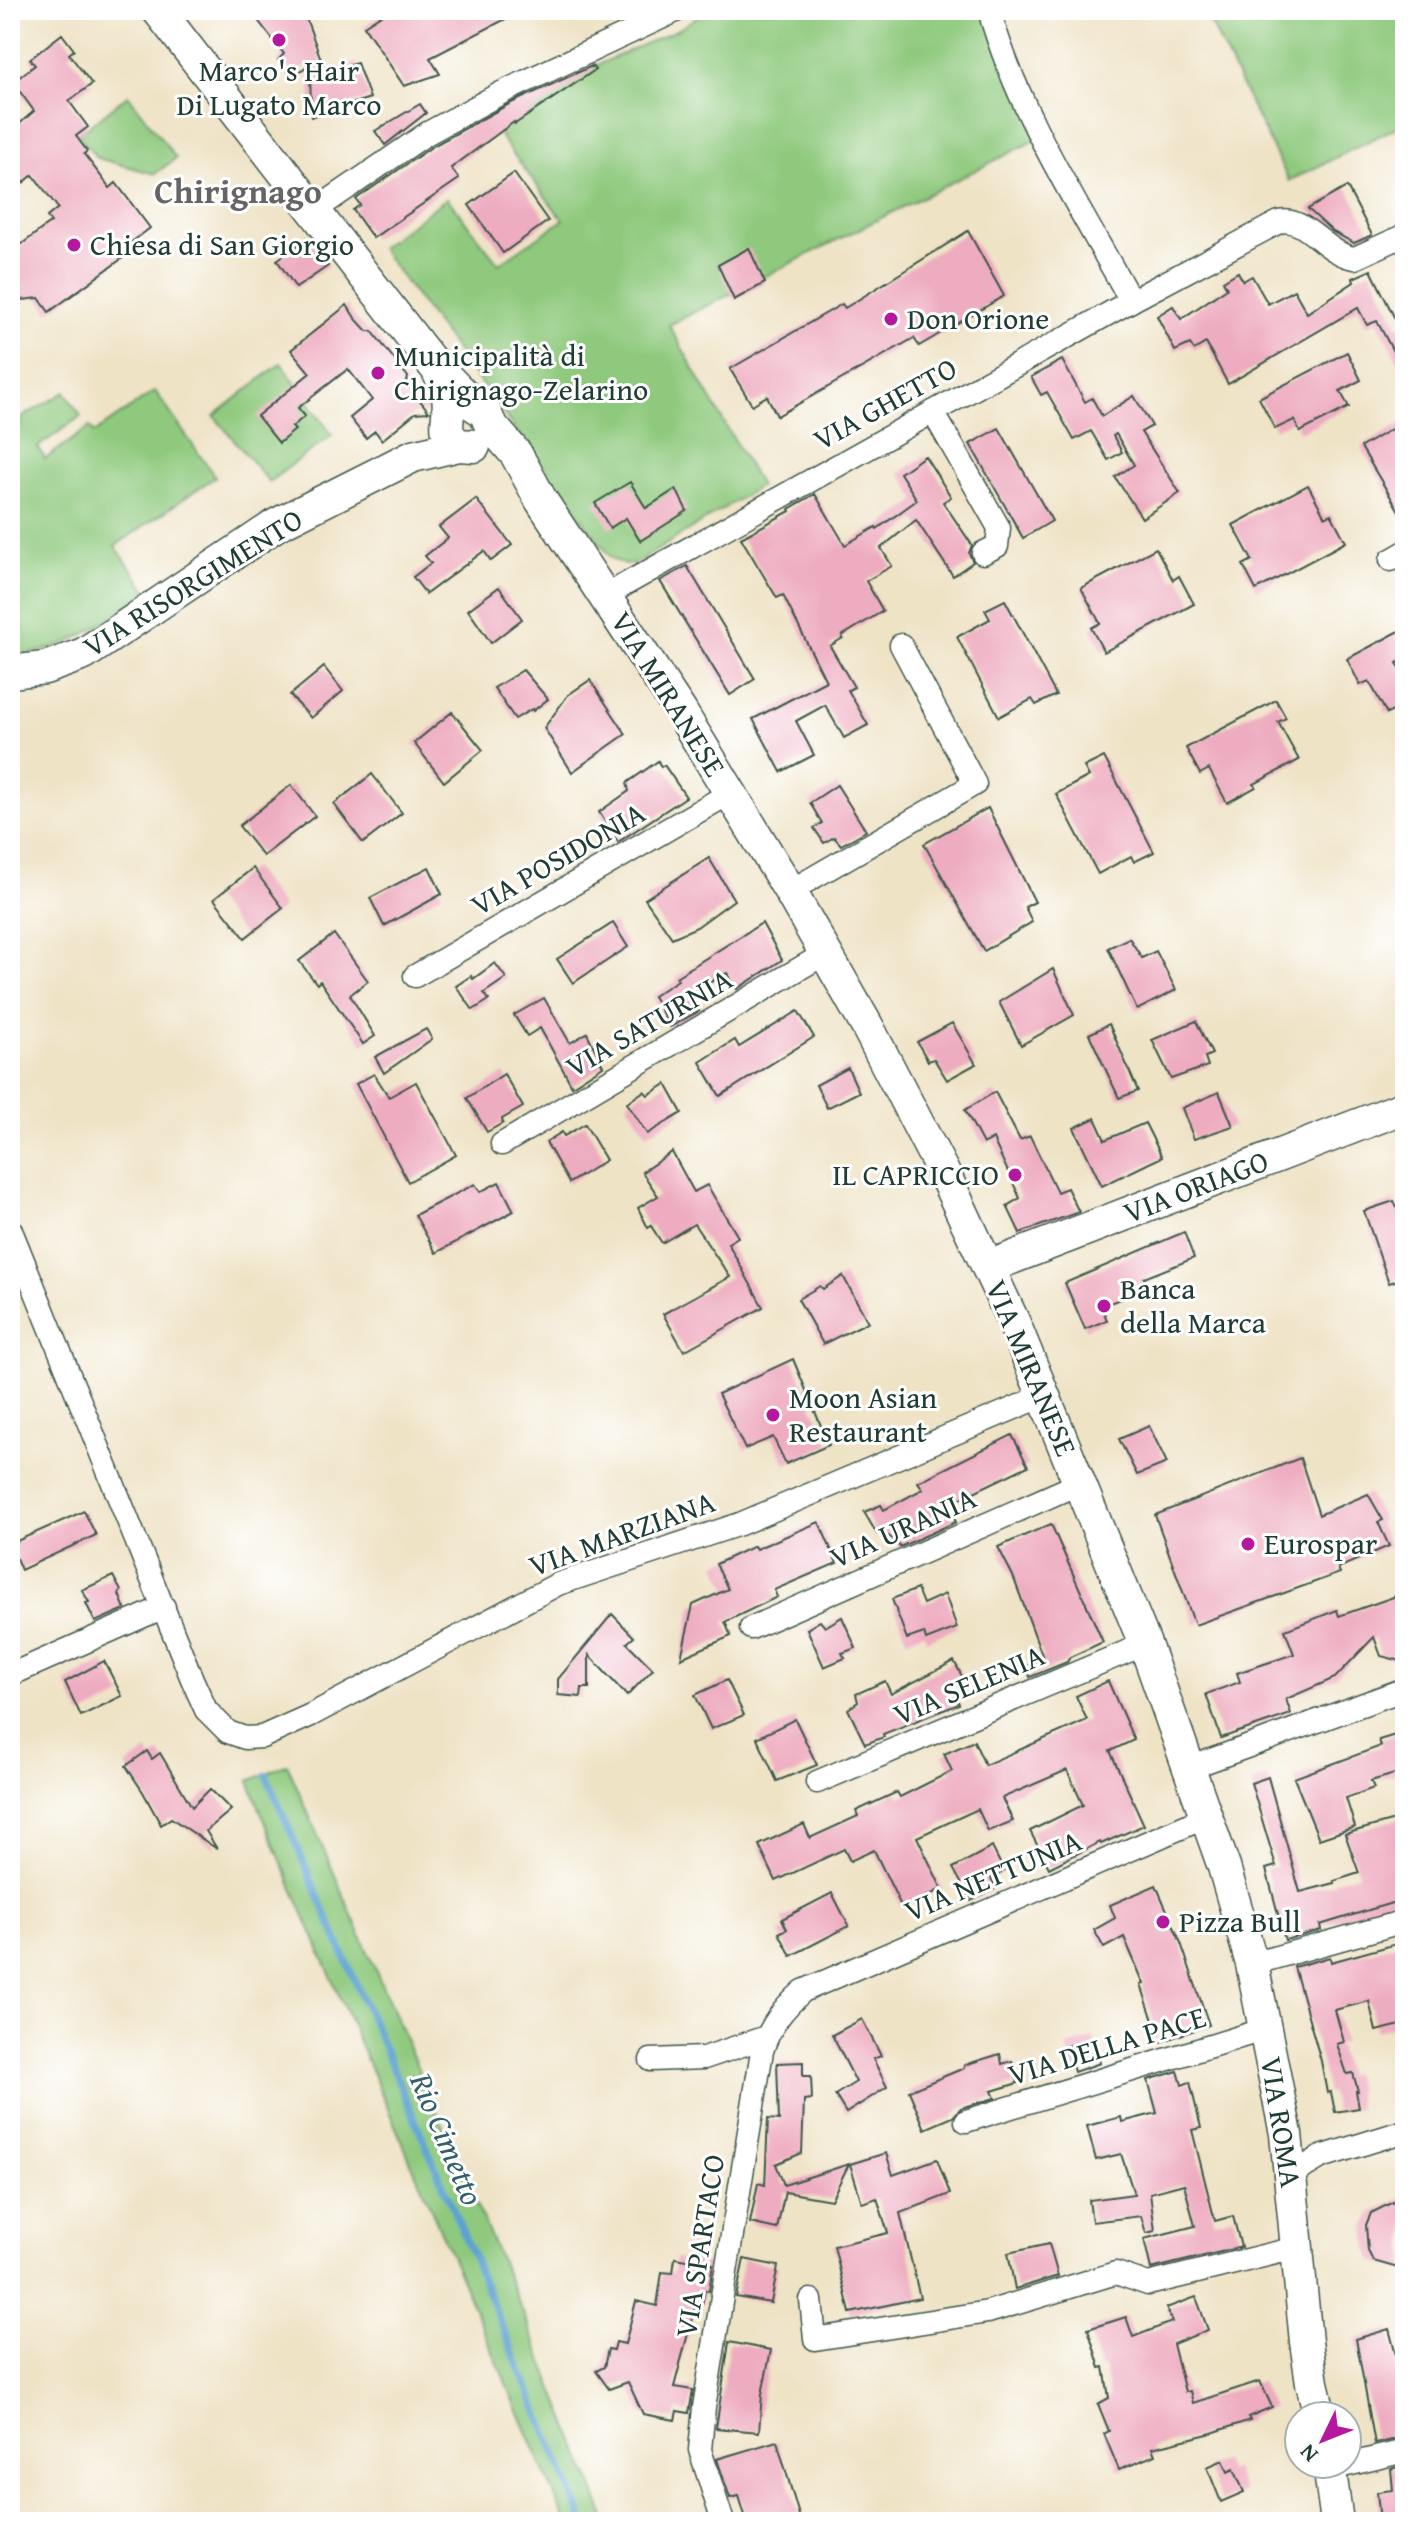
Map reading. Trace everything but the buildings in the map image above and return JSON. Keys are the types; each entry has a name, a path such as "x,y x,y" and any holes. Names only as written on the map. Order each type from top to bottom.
{"street":[{"name":"VIA MIRANESE","path":"158,10 437,368 465,425 516,454 541,500 607,597 826,953 947,1180 988,1267 1145,1644 1224,1867"},
{"path":"314,211 426,134 503,92 678,10"},
{"path":"989,10 1039,132 1131,301"},
{"name":"VIA GHETTO","path":"607,597 1131,301 1282,221 1296,222 1349,258 1405,235"},
{"path":"933,412 999,528 997,546 983,553"},
{"name":"VIA RISORGIMENTO","path":"10,672 45,668 84,654 265,532 413,456 434,439 465,425"},
{"path":"790,891 975,784 901,645"},
{"name":"VIA POSIDONIA","path":"415,976 730,793"},
{"name":"VIA SATURNIA","path":"502,1144 826,953"},
{"name":"VIA ORIAGO","path":"988,1267 1405,1107"},
{"name":"VIA MARZIANA","path":"10,1228 206,1710 228,1732 245,1738 262,1737 311,1715 558,1584 740,1524 1043,1396"},
{"name":"VIA URANIA","path":"751,1628 1080,1483"},
{"path":"10,1675 164,1607"},
{"name":"VIA SELENIA","path":"817,1782 1145,1644"},
{"path":"1189,1768 1405,1689"},
{"name":"VIA NETTUNIA","path":"803,1991 1206,1817"},
{"name":"VIA ROMA","path":"1224,1867 1252,1964 1266,2029 1291,2175 1296,2248 1316,2400"},
{"path":"1252,1964 1405,1921"},
{"name":"VIA SPARTACO","path":"723,2522 700,2450 707,2392 766,2037 768,2029 784,2008 803,1991"},
{"name":"VIA DELLA PACE","path":"966,2121 1266,2029"},
{"path":"651,2060 704,2058 766,2037"},
{"path":"1291,2175 1321,2157 1405,2131"},
{"path":"811,2300 815,2339 988,2312 1116,2273 1148,2284 1296,2248"},
{"name":"VIA ROMA","path":"1310,2400 1312,2383"},
{"path":"1363,2459 1405,2451"},
{"path":"1318,2522 1322,2480"},
{"path":"1327,2480 1337,2522"}],"green space":[{"path":"706,10 989,10 1045,135 669,325 760,486 636,563 625,565 611,558 380,248 447,198 499,264 563,220 504,142 487,114 681,28"},
{"path":"1204,10 1405,10 1405,123 1289,181"},
{"path":"128,95 176,158 155,174 97,158 78,135"},
{"path":"281,363 332,435 269,482 214,416"},
{"path":"155,391 215,477 115,546 148,592 67,642 50,649 10,656 10,430 21,424 19,419 65,392 81,416 38,447 45,459 90,427 94,433"},
{"path":"287,1764 529,2327 607,2522 566,2522 276,1849 249,1781"}],"waterway":[{"name":"Rio Cimetto","path":"266,1775 584,2522"}],"place":[{"name":"Marco's Hair Di Lugato Marco","path":"279,40"},
{"name":"Chiesa di San Giorgio","path":"74,245"},
{"name":"Don Orione","path":"891,319"},
{"name":"Municipalità di Chirignago-Zelarino","path":"378,373"},
{"name":"IL CAPRICCIO","path":"1015,1175"},
{"name":"Banca della Marca","path":"1104,1306"},
{"name":"Moon Asian Restaurant","path":"773,1415"},
{"name":"Eurospar","path":"1248,1544"},
{"name":"Pizza Bull","path":"1163,1922"}],"district":[{"name":"Chirignago","path":"238,191"}]}
